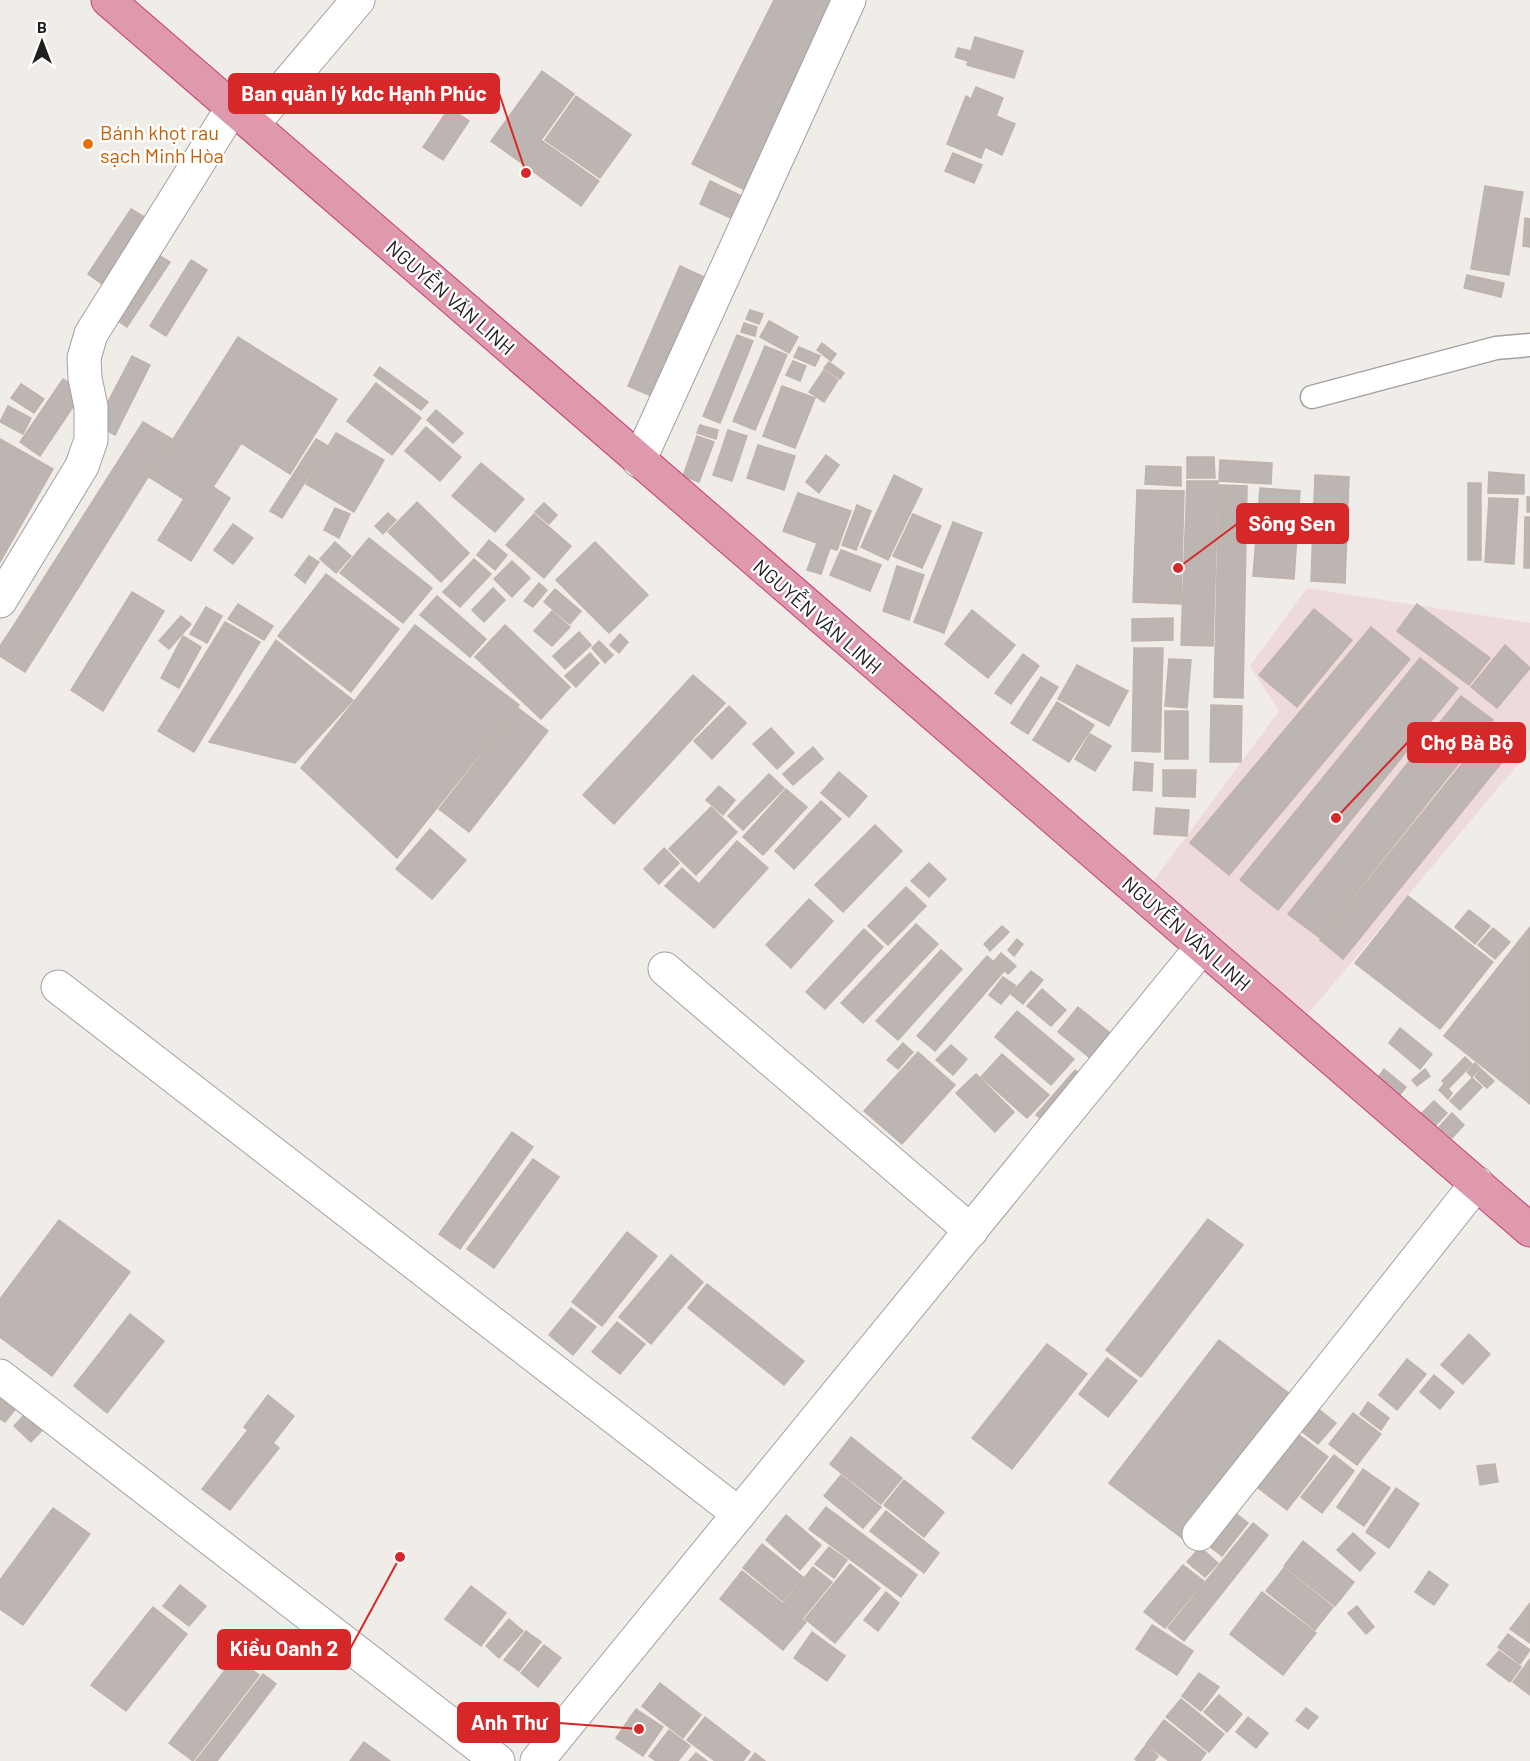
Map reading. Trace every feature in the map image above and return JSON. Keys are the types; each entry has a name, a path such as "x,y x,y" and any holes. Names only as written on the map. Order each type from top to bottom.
{"highway":[{"name":"NGUYỄN VĂN LINH","path":"108,0 1530,1230"}],"street":[{"path":"0,601 82,466 92,440 92,407 85,378 84,358 91,334 243,116 358,0"},
{"path":"639,461 849,0"},
{"path":"537,1761 1202,947"},
{"path":"665,969 970,1231"},
{"path":"58,987 739,1514"},
{"path":"1199,1534 1477,1183"},
{"path":"0,1376 498,1761"}],"lane":[{"path":"1312,397 1496,348 1530,345"}],"shaded area":[{"path":"1307,588 1530,623 1530,750 1308,1014 1149,887 1279,711 1250,666"}],"building":[{"path":"774,0 843,0 747,191 692,164"},
{"path":"975,37 1023,51 1014,78 967,65 968,61 955,57 958,48 971,51"},
{"path":"542,71 574,94 541,140 599,181 581,206 491,141"},
{"path":"976,87 1003,98 996,116 1015,124 1002,155 985,147 981,158 947,144 966,96 971,99"},
{"path":"576,96 631,135 600,178 545,140"},
{"path":"449,108 469,121 443,160 423,147"},
{"path":"953,153 982,165 974,183 945,171"},
{"path":"710,181 748,199 737,221 700,204"},
{"path":"1485,186 1523,192 1509,275 1471,269"},
{"path":"131,209 146,218 102,284 88,274"},
{"path":"1525,218 1530,219 1530,247 1523,246"},
{"path":"155,253 170,262 127,327 112,317"},
{"path":"191,260 207,270 166,336 150,326"},
{"path":"680,266 715,282 663,401 628,386"},
{"path":"1467,275 1504,283 1501,297 1464,288"},
{"path":"750,310 763,314 759,324 746,319"},
{"path":"769,321 798,337 789,353 760,337"},
{"path":"744,323 757,327 755,336 741,332"},
{"path":"737,335 753,341 720,423 703,416"},
{"path":"238,337 289,369 213,487 230,498 191,561 158,540 184,499 149,477"},
{"path":"822,343 836,354 831,361 817,350"},
{"path":"765,346 787,355 755,430 733,421"},
{"path":"799,347 820,356 815,366 794,357"},
{"path":"132,356 150,365 115,435 96,425"},
{"path":"793,361 806,366 800,381 786,375"},
{"path":"829,362 844,373 840,379 824,368"},
{"path":"380,367 428,402 421,410 374,375"},
{"path":"289,369 337,399 290,474 241,443"},
{"path":"824,370 838,380 824,402 809,392"},
{"path":"63,379 83,392 40,456 20,442"},
{"path":"376,383 421,418 392,455 347,421"},
{"path":"21,384 44,399 34,413 11,398"},
{"path":"782,386 815,398 795,448 763,436"},
{"path":"8,406 31,418 23,434 0,422"},
{"path":"436,410 463,433 453,443 427,420"},
{"path":"143,422 172,439 43,644 14,625"},
{"path":"700,425 718,430 716,439 697,433"},
{"path":"426,427 461,457 440,481 405,451"},
{"path":"728,430 747,436 732,481 713,475"},
{"path":"336,433 384,460 354,512 306,484"},
{"path":"697,436 714,442 699,482 683,476"},
{"path":"0,439 53,469 0,562"},
{"path":"316,439 328,446 282,518 270,511"},
{"path":"758,445 795,456 784,490 747,478"},
{"path":"826,455 839,465 819,493 806,482"},
{"path":"1187,457 1214,457 1215,478 1187,478"},
{"path":"1220,460 1272,463 1271,484 1219,481"},
{"path":"481,463 524,499 495,532 452,496"},
{"path":"1146,466 1181,467 1181,486 1145,484"},
{"path":"1489,472 1524,475 1524,494 1488,493"},
{"path":"894,475 922,489 888,560 861,547"},
{"path":"1315,475 1349,477 1345,583 1311,581"},
{"path":"1187,481 1218,481 1213,646 1181,645"},
{"path":"1468,483 1481,483 1481,560 1468,560"},
{"path":"1219,485 1247,486 1243,698 1214,697"},
{"path":"1260,488 1300,491 1294,579 1253,576"},
{"path":"1137,490 1184,491 1181,604 1133,602"},
{"path":"798,493 851,511 837,550 830,548 821,574 807,570 817,543 783,531"},
{"path":"1527,497 1530,497 1530,512 1527,512"},
{"path":"1489,498 1518,499 1514,564 1485,562"},
{"path":"417,502 469,553 441,582 388,532"},
{"path":"544,503 557,515 549,524 535,512"},
{"path":"857,505 871,511 856,550 842,545"},
{"path":"335,508 350,514 339,538 324,530"},
{"path":"388,513 396,520 383,534 375,526"},
{"path":"534,514 571,546 544,578 506,545"},
{"path":"913,514 941,526 922,568 893,556"},
{"path":"1525,517 1530,517 1530,568 1524,568"},
{"path":"953,522 982,533 944,633 914,622"},
{"path":"233,524 253,538 233,564 214,550"},
{"path":"369,538 432,588 403,623 340,573"},
{"path":"489,540 507,555 495,570 477,555"},
{"path":"335,542 351,556 336,573 320,559"},
{"path":"595,542 648,595 609,633 556,580"},
{"path":"841,550 881,565 870,591 830,575"},
{"path":"309,556 319,562 305,583 295,575"},
{"path":"474,559 491,574 460,607 443,592"},
{"path":"512,561 530,578 512,597 494,579"},
{"path":"897,566 924,575 909,620 883,611"},
{"path":"326,574 399,629 351,692 278,636"},
{"path":"539,583 547,590 533,607 524,601"},
{"path":"493,588 505,600 484,622 472,610"},
{"path":"555,589 581,611 570,624 544,602"},
{"path":"132,592 164,611 103,711 71,690"},
{"path":"437,596 486,639 470,657 420,615"},
{"path":"238,604 273,626 264,640 228,619"},
{"path":"1417,604 1490,658 1469,685 1397,631"},
{"path":"206,607 222,616 207,643 190,634"},
{"path":"1314,609 1352,640 1297,707 1259,675"},
{"path":"972,610 1015,645 988,678 945,644"},
{"path":"552,611 570,627 552,646 534,631"},
{"path":"181,616 191,624 169,649 159,641"},
{"path":"1173,618 1173,640 1132,641 1132,619"},
{"path":"225,622 260,642 194,752 158,731"},
{"path":"14,625 43,644 25,672 0,656 0,646"},
{"path":"415,625 519,705 397,858 301,768"},
{"path":"505,625 570,687 541,719 475,657"},
{"path":"1371,627 1410,659 1229,875 1190,843"},
{"path":"579,632 591,645 565,669 553,656"},
{"path":"620,634 628,642 619,653 610,645"},
{"path":"183,636 201,647 179,688 161,678"},
{"path":"276,640 353,700 295,763 209,742"},
{"path":"599,641 613,655 605,663 592,648"},
{"path":"1505,645 1530,668 1497,708 1471,687"},
{"path":"1134,648 1163,648 1160,752 1132,751"},
{"path":"590,653 599,663 576,687 565,676"},
{"path":"1023,654 1039,666 1011,704 995,693"},
{"path":"1420,658 1458,688 1278,910 1240,880"},
{"path":"1169,659 1191,660 1187,708 1165,706"},
{"path":"1077,665 1128,691 1109,726 1058,699"},
{"path":"693,675 725,703 614,824 583,795"},
{"path":"1041,677 1058,687 1028,734 1011,723"},
{"path":"1461,696 1493,720 1320,938 1288,914"},
{"path":"1057,702 1094,725 1069,762 1033,740"},
{"path":"1211,705 1242,706 1241,762 1210,762"},
{"path":"729,706 746,723 712,759 694,741"},
{"path":"518,708 548,731 469,832 439,809"},
{"path":"1165,711 1188,711 1188,759 1165,759"},
{"path":"1495,723 1519,741 1343,959 1320,940"},
{"path":"771,728 794,753 777,769 753,744"},
{"path":"1090,734 1111,746 1095,771 1075,759"},
{"path":"813,747 823,759 793,785 783,774"},
{"path":"1135,762 1153,764 1152,791 1133,790"},
{"path":"1163,770 1196,770 1195,797 1163,796"},
{"path":"839,772 867,796 849,817 821,793"},
{"path":"769,774 784,788 743,830 728,816"},
{"path":"719,786 735,800 723,815 706,800"},
{"path":"786,789 807,807 763,855 743,837"},
{"path":"821,801 841,819 794,869 775,851"},
{"path":"711,807 737,832 696,875 669,849"},
{"path":"1156,808 1189,810 1187,836 1154,834"},
{"path":"875,825 902,851 843,912 815,885"},
{"path":"430,829 466,860 432,899 396,869"},
{"path":"737,841 768,868 714,928 665,886 682,868 699,884"},
{"path":"664,848 679,863 659,884 644,869"},
{"path":"929,863 946,879 929,897 911,881"},
{"path":"906,887 926,906 888,945 868,926"},
{"path":"1408,896 1493,962 1440,1029 1355,963"},
{"path":"809,899 833,921 791,968 766,945"},
{"path":"1469,910 1490,926 1475,944 1455,927"},
{"path":"916,924 938,944 863,1023 841,1003"},
{"path":"1002,926 1009,932 990,951 984,944"},
{"path":"1530,927 1530,1104 1444,1036"},
{"path":"1493,928 1510,942 1495,959 1478,945"},
{"path":"864,929 883,947 825,1009 806,992"},
{"path":"1017,939 1023,944 1014,956 1008,950"},
{"path":"941,950 962,969 898,1040 876,1021"},
{"path":"1001,953 1016,966 1008,974 994,961"},
{"path":"987,956 1004,971 935,1051 917,1036"},
{"path":"1031,971 1043,980 1023,1004 1011,994"},
{"path":"1003,977 1016,986 1001,1004 989,995"},
{"path":"1042,989 1066,1010 1051,1026 1027,1006"},
{"path":"1078,1007 1115,1037 1095,1062 1058,1032"},
{"path":"1017,1011 1074,1059 1051,1085 995,1037"},
{"path":"1400,1028 1432,1054 1420,1069 1389,1043"},
{"path":"903,1043 913,1052 898,1069 887,1060"},
{"path":"951,1045 967,1059 953,1075 936,1060"},
{"path":"918,1052 955,1085 902,1144 864,1111"},
{"path":"1002,1054 1049,1095 1027,1118 981,1077"},
{"path":"1465,1057 1472,1064 1449,1088 1442,1081"},
{"path":"1475,1063 1480,1068 1472,1077 1467,1072"},
{"path":"1384,1069 1406,1087 1398,1097 1377,1079"},
{"path":"1425,1069 1430,1076 1417,1086 1412,1080"},
{"path":"1481,1069 1494,1081 1487,1088 1475,1077"},
{"path":"1075,1070 1085,1078 1046,1123 1036,1115"},
{"path":"976,1074 1014,1112 995,1132 956,1093"},
{"path":"1472,1078 1482,1087 1460,1110 1450,1101"},
{"path":"1444,1084 1452,1093 1448,1099 1439,1090"},
{"path":"1434,1101 1447,1113 1435,1126 1421,1114"},
{"path":"1452,1113 1464,1125 1452,1138 1439,1127"},
{"path":"512,1132 533,1147 460,1249 439,1234"},
{"path":"533,1159 559,1177 494,1268 467,1249"},
{"path":"1208,1219 1243,1245 1141,1377 1106,1350"},
{"path":"59,1220 130,1272 52,1376 0,1337 0,1299"},
{"path":"627,1232 657,1256 602,1326 572,1302"},
{"path":"671,1255 703,1282 651,1344 619,1317"},
{"path":"707,1284 804,1361 784,1385 688,1308"},
{"path":"571,1308 596,1327 573,1355 549,1335"},
{"path":"130,1314 164,1341 107,1413 74,1386"},
{"path":"617,1322 645,1344 620,1374 592,1352"},
{"path":"1469,1334 1490,1354 1463,1384 1441,1365"},
{"path":"1219,1340 1291,1395 1182,1538 1109,1483"},
{"path":"1047,1344 1087,1374 1012,1469 972,1438"},
{"path":"1107,1358 1137,1381 1108,1417 1079,1394"},
{"path":"1407,1359 1426,1374 1397,1410 1379,1395"},
{"path":"1434,1375 1454,1392 1440,1409 1420,1392"},
{"path":"0,1385 21,1402 5,1422 0,1419"},
{"path":"268,1395 294,1416 273,1443 279,1448 230,1510 202,1489 248,1430 244,1427"},
{"path":"1368,1402 1389,1418 1381,1430 1360,1414"},
{"path":"1317,1408 1336,1423 1318,1444 1300,1430"},
{"path":"30,1409 47,1425 31,1442 14,1426"},
{"path":"1353,1413 1381,1434 1357,1465 1329,1444"},
{"path":"1298,1434 1328,1457 1287,1510 1257,1487"},
{"path":"851,1437 902,1478 881,1504 830,1464"},
{"path":"1334,1455 1354,1471 1322,1513 1301,1497"},
{"path":"1495,1464 1498,1482 1480,1485 1477,1466"},
{"path":"1363,1469 1390,1488 1364,1526 1337,1507"},
{"path":"841,1475 881,1507 863,1528 824,1496"},
{"path":"904,1480 944,1512 924,1537 884,1505"},
{"path":"1396,1488 1419,1504 1389,1548 1366,1532"},
{"path":"826,1507 917,1575 901,1597 809,1529"},
{"path":"53,1508 90,1534 23,1625 0,1609 0,1580"},
{"path":"1230,1509 1248,1523 1222,1556 1204,1542"},
{"path":"886,1511 939,1553 924,1573 870,1531"},
{"path":"786,1515 821,1545 800,1570 766,1540"},
{"path":"1253,1523 1268,1535 1184,1641 1168,1628"},
{"path":"1353,1533 1375,1553 1360,1571 1337,1550"},
{"path":"1303,1541 1354,1582 1335,1606 1284,1566"},
{"path":"762,1544 803,1577 783,1601 743,1568"},
{"path":"829,1547 847,1560 834,1578 815,1564"},
{"path":"1200,1547 1218,1563 1205,1577 1187,1562"},
{"path":"850,1564 880,1588 835,1643 805,1619"},
{"path":"1183,1565 1204,1581 1165,1628 1144,1612"},
{"path":"813,1567 832,1582 802,1619 783,1604"},
{"path":"1284,1568 1333,1607 1315,1630 1266,1591"},
{"path":"742,1571 806,1622 783,1650 720,1599"},
{"path":"1429,1571 1448,1585 1434,1605 1415,1592"},
{"path":"180,1585 206,1606 189,1626 163,1606"},
{"path":"471,1586 506,1613 481,1646 445,1619"},
{"path":"886,1592 899,1603 878,1631 864,1620"},
{"path":"1262,1592 1316,1633 1283,1675 1230,1634"},
{"path":"1530,1603 1530,1643 1510,1629"},
{"path":"1357,1606 1374,1627 1366,1634 1348,1613"},
{"path":"153,1607 187,1634 126,1711 91,1685"},
{"path":"509,1619 523,1631 499,1658 486,1646"},
{"path":"1152,1625 1193,1651 1177,1675 1136,1649"},
{"path":"526,1631 541,1642 519,1671 504,1660"},
{"path":"812,1632 845,1656 827,1681 794,1658"},
{"path":"1508,1634 1530,1650 1520,1664 1498,1647"},
{"path":"544,1645 561,1658 538,1687 521,1673"},
{"path":"1499,1651 1521,1667 1510,1682 1487,1665"},
{"path":"235,1657 259,1675 193,1761 169,1743"},
{"path":"1530,1659 1530,1695 1513,1682"},
{"path":"1199,1673 1219,1687 1201,1711 1182,1696"},
{"path":"263,1674 276,1684 217,1761 196,1761"},
{"path":"660,1683 701,1715 683,1738 642,1706"},
{"path":"1219,1695 1242,1714 1227,1732 1204,1712"},
{"path":"1181,1699 1224,1734 1209,1752 1166,1717"},
{"path":"1306,1708 1318,1717 1308,1729 1296,1720"},
{"path":"636,1709 663,1727 643,1756 616,1738"},
{"path":"705,1717 750,1752 743,1761 715,1761 687,1740"},
{"path":"1248,1717 1268,1733 1256,1748 1236,1732"},
{"path":"1164,1720 1206,1753 1200,1761 1169,1761 1146,1744"},
{"path":"669,1730 690,1746 678,1761 656,1761 649,1756"},
{"path":"364,1742 390,1761 350,1761"},
{"path":"1146,1745 1158,1756 1154,1761 1137,1761 1135,1759"},
{"path":"696,1753 707,1761 689,1761"},
{"path":"755,1753 765,1761 749,1761"}],"place":[{"name":"Bánh khọt rau sạch Minh Hòa","path":"88,144"},
{"name":"Ban quản lý kdc Hạnh Phúc","path":"526,173"},
{"name":"Sông Sen","path":"1178,568"},
{"name":"Chợ Bà Bộ","path":"1336,818"},
{"name":"Kiều Oanh 2","path":"400,1557"},
{"name":"Anh Thư","path":"639,1729"}]}
